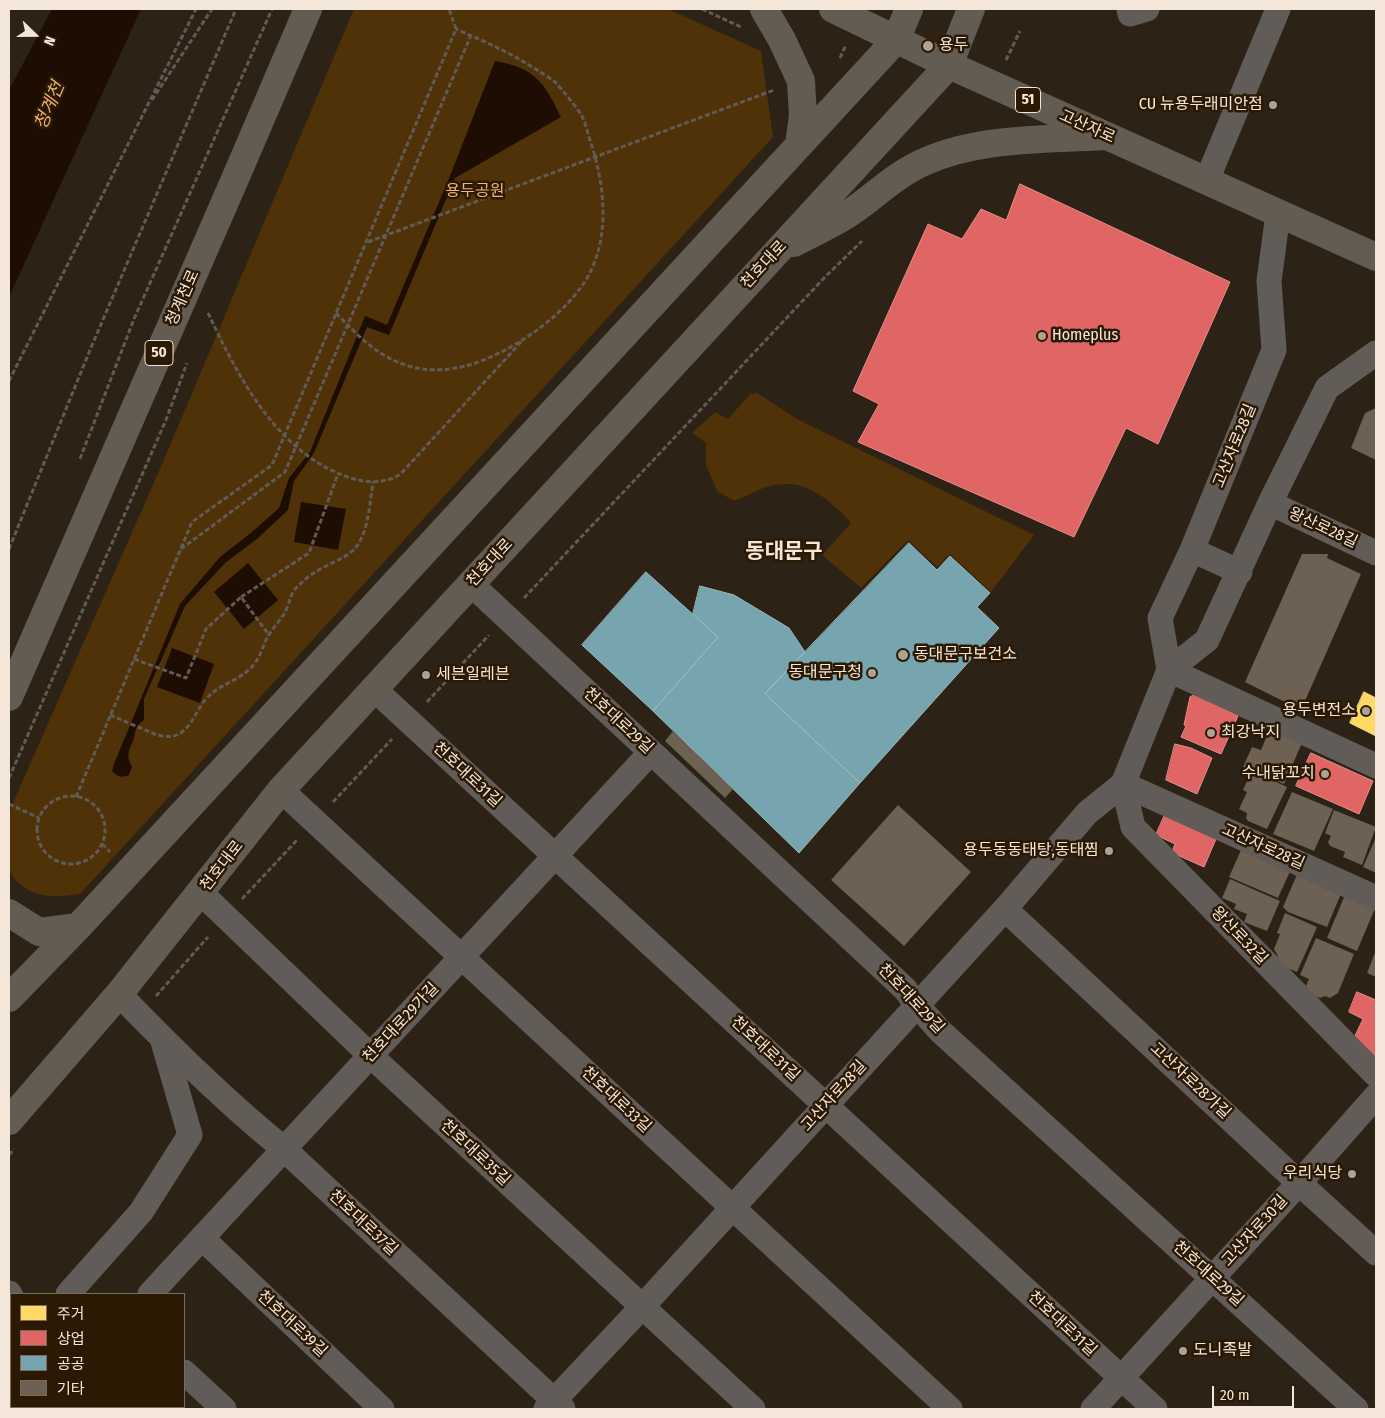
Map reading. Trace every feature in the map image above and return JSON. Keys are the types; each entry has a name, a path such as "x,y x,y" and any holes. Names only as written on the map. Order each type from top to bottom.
{"main road":[{"name":"청계천로","path":"9,697 308,9"},
{"path":"764,9 782,40 801,81 803,116 798,144"},
{"name":"고산자로","path":"833,9 949,65 1376,257"},
{"path":"9,998 78,927 798,144 896,40 909,9"},
{"name":"천호대로","path":"9,1121 119,994 281,790 949,65 971,9"},
{"path":"777,251 845,216 894,179 924,162 941,156 984,144 1108,136"},
{"path":"9,913 39,932 78,927"}],"street":[{"path":"1206,180 1278,9"},
{"name":"고산자로28길","path":"1169,670 1160,618 1192,550 1274,350 1269,281 1278,214"},
{"name":"고산자로28길","path":"554,1406 1004,909 1088,813 1122,784 1169,670 1207,640 1240,572 1270,503 1327,388 1376,353"},
{"name":"왕산로28길","path":"1270,503 1376,553"},
{"path":"1192,550 1240,572"},
{"name":"천호대로29길","path":"471,584 905,989 916,1005 940,1030 1356,1409"},
{"path":"1169,670 1376,766"},
{"name":"천호대로31길","path":"374,689 1155,1409"},
{"name":"천호대로29가길","path":"151,1293 651,752"},
{"name":"고산자로28길","path":"1122,784 1376,898"},
{"name":"왕산로32길","path":"1122,784 1133,827 1376,1076"},
{"name":"천호대로33길","path":"281,790 950,1409"},
{"name":"천호대로35길","path":"201,893 371,1056 753,1409"},
{"name":"고산자로28가길","path":"1004,909 1376,1253"},
{"name":"천호대로37길","path":"119,994 162,1038 284,1149 554,1406"},
{"name":"천호대로37길","path":"69,1293 140,1212 190,1135 162,1038"},
{"name":"고산자로30길","path":"1092,1409 1213,1278 1376,1096"},
{"name":"천호대로39길","path":"202,1238 382,1409"},
{"path":"185,1373 224,1409"}],"path":[{"path":"9,381 196,9"},
{"path":"143,113 212,9"},
{"path":"9,549 90,350 236,9"},
{"path":"78,464 134,319 272,9"},
{"path":"76,797 192,522 272,465 456,29 448,9"},
{"path":"205,320 208,313 243,380 271,420 296,446 322,467 357,481 373,482 397,476 408,466 523,340 571,301 585,282 598,255 602,227 600,176 596,156 581,115 555,82 506,51 456,29"},
{"path":"180,550 285,472 471,35"},
{"path":"367,242 775,89"},
{"path":"336,313 365,343 384,355 412,367 443,370 474,364 523,340"},
{"path":"9,778 166,420 189,359"},
{"path":"134,659 186,678 206,629 241,598 309,553 338,474"},
{"path":"110,716 157,736 174,737 190,725 197,710 216,689 236,680 247,672 287,608 294,590 317,570 346,556 358,545 368,515 373,482"},
{"path":"241,598 268,636"},
{"path":"65,797 76,797 86,800 101,814 104,824 102,844 95,854 86,861 63,864 52,859 44,851 39,841 37,829 39,818 45,808 54,801 65,797"},
{"path":"9,804 39,818"}],"green space":[{"name":"용두공원","path":"354,9 668,9 761,51 773,137 80,894 49,896 34,893 21,885 9,870 9,812 163,462"},
{"path":"757,393 797,419 1034,535 991,592 950,554 937,567 908,540 861,588 822,555 851,523 824,498 803,487 792,484 767,487 734,501 717,491 706,465 706,443 692,433 715,412 728,419 750,394"}],"water":[{"name":"청계천","path":"31,9 141,9 9,297 9,53"},
{"path":"495,61 520,68 537,78 549,94 561,117 455,178 389,335 367,327 314,453 294,481 288,510 257,539 225,563 185,606 144,699 144,720 137,728 128,754 132,767 129,775 117,776 112,771 114,764 180,604 220,557 279,508 289,478 310,452 365,316 387,325 450,176"},
{"path":"301,502 346,509 338,550 294,542"},
{"path":"248,563 278,600 244,629 214,592"},
{"path":"172,648 214,664 200,703 157,687"}],"pier":[{"path":"28,9 52,9 9,90 9,48"}],"building: 주거":[{"name":"용두변전소","path":"1364,692 1376,698 1376,736 1350,723"}],"building: 상업":[{"name":"Homeplus","path":"1020,184 1230,282 1158,444 1126,428 1074,537 858,442 879,404 853,391 928,224 962,239 981,209 1006,220"},
{"path":"1195,695 1238,716 1221,754 1181,737 1186,726 1184,725 1190,697"},
{"path":"1175,744 1191,748 1212,758 1197,794 1166,780"},
{"path":"1311,753 1373,781 1359,814 1296,786"},
{"path":"1167,810 1219,832 1204,867 1175,854 1173,849 1175,844 1156,835"},
{"path":"1357,992 1376,1000 1376,1062 1353,1040 1363,1019 1349,1012"}],"building: 공공":[{"name":"동대문구청","path":"909,543 937,570 950,556 990,593 977,607 999,628 860,783 765,694"},
{"path":"646,572 718,637 653,711 582,645"},
{"name":"동대문구청","path":"700,586 734,595 789,628 805,652 765,694 860,783 799,853 653,711 718,637 693,614"}],"building: 기타":[{"path":"1376,408 1376,460 1351,448 1365,413"},
{"path":"1302,554 1328,554 1327,558 1361,574 1301,710 1245,682"},
{"path":"673,731 733,789 725,798 665,741"},
{"path":"1280,733 1302,743 1284,784 1263,776 1287,787 1267,829 1248,821 1246,818 1247,813 1239,809 1247,792 1243,790 1252,771 1243,767 1252,747 1261,750 1266,738 1271,736 1277,738"},
{"path":"1292,792 1333,809 1314,851 1273,834"},
{"path":"898,805 971,872 904,946 831,880"},
{"path":"1334,810 1376,827 1362,865 1343,857 1345,852 1330,846 1328,842 1331,836 1325,833"},
{"path":"1376,837 1376,873 1363,867"},
{"path":"1241,850 1293,865 1278,898 1229,877"},
{"path":"1299,870 1343,889 1327,927 1288,912 1283,907"},
{"path":"1230,879 1280,901 1267,931 1244,922 1247,914 1234,909 1236,904 1222,898"},
{"path":"1347,890 1376,906 1357,951 1327,938"},
{"path":"1285,913 1317,927 1297,972 1275,963 1278,956 1274,949 1280,934 1277,933"},
{"path":"1316,938 1354,954 1338,993 1330,998 1325,996 1320,998 1312,995 1306,986 1309,979 1300,975"},
{"path":"1376,950 1376,977 1367,973"}],"place":[{"name":"용두","path":"928,46"},
{"name":"CU 뉴용두래미안점","path":"1273,105"},
{"name":"Homeplus","path":"1042,336"},
{"name":"동대문구보건소","path":"903,655"},
{"name":"동대문구청","path":"872,673"},
{"name":"세븐일레븐","path":"426,675"},
{"name":"용두변전소","path":"1366,711"},
{"name":"최강낙지","path":"1211,733"},
{"name":"수내닭꼬치","path":"1325,774"},
{"name":"용두동동태탕,동태찜","path":"1109,851"},
{"name":"우리식당","path":"1352,1174"},
{"name":"도니족발","path":"1183,1351"}],"district":[{"name":"동대문구","path":"784,552"}]}
